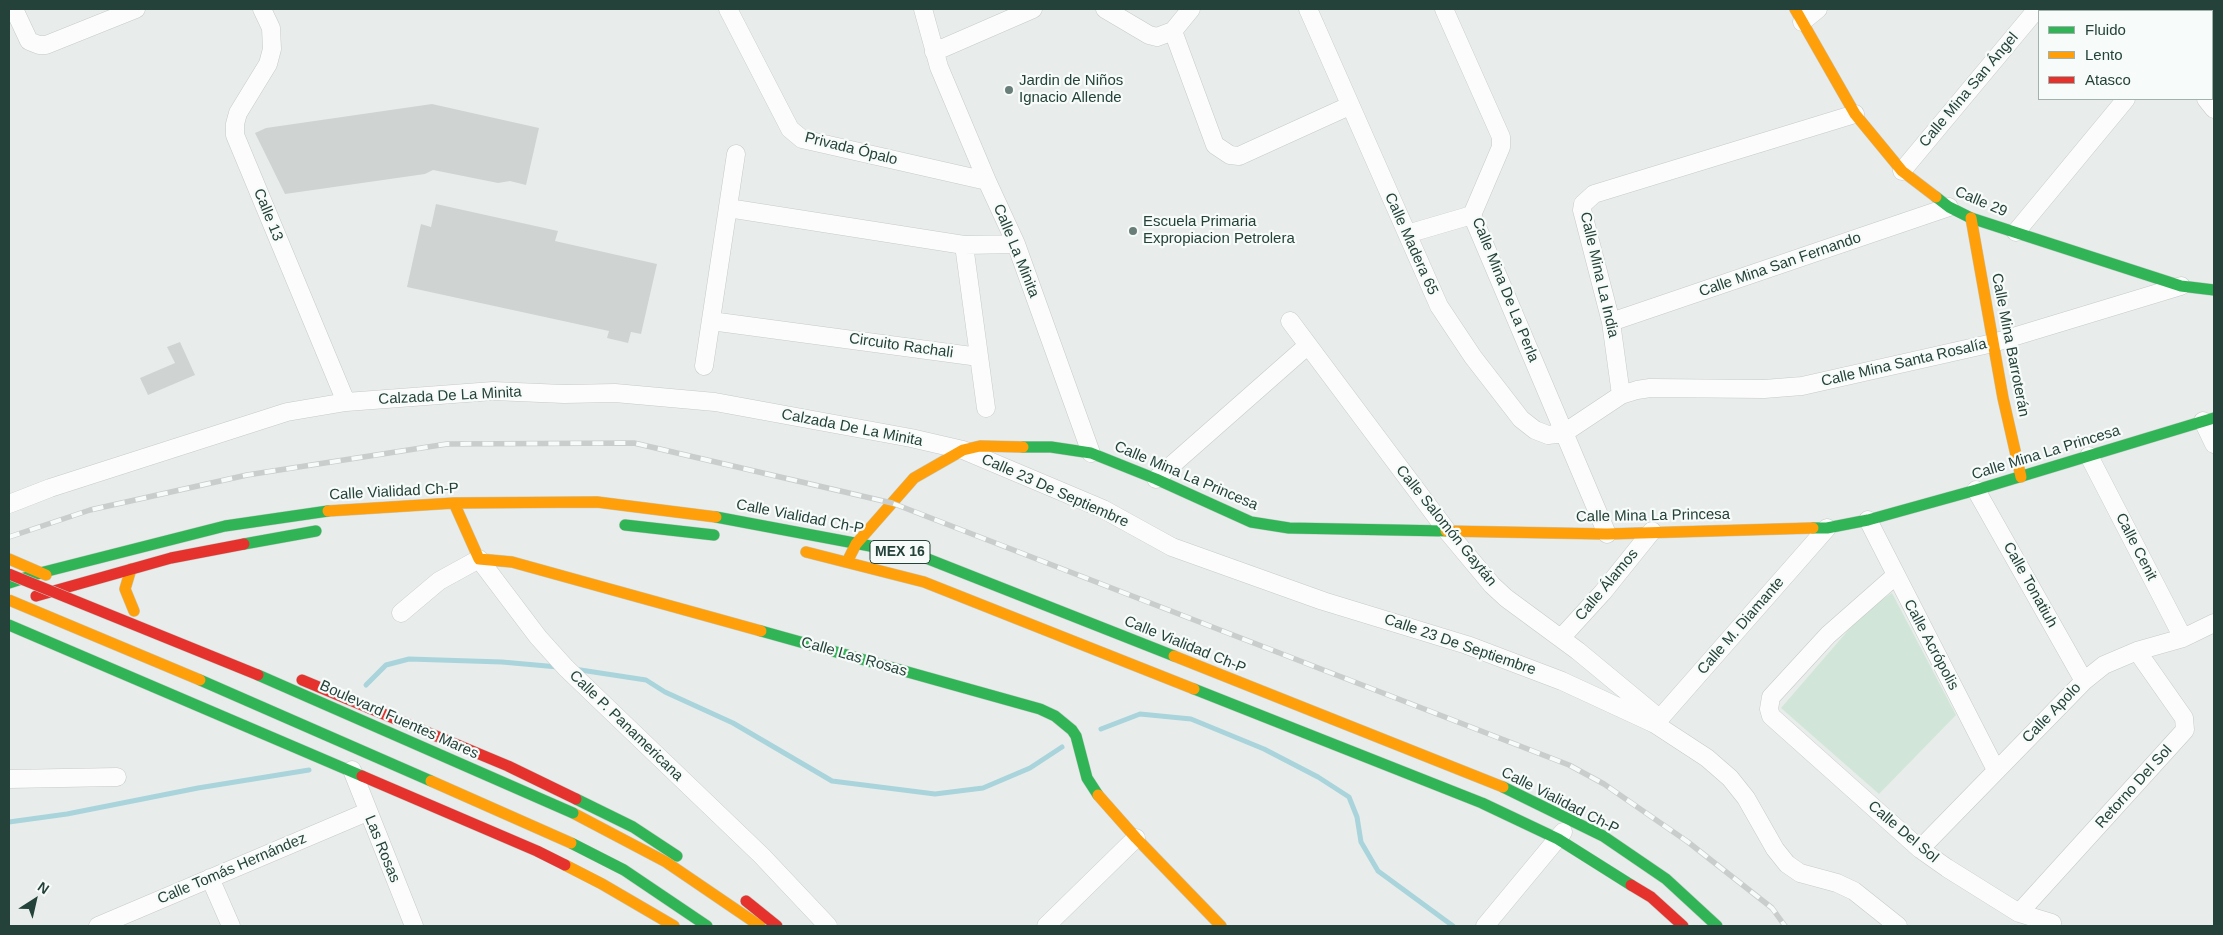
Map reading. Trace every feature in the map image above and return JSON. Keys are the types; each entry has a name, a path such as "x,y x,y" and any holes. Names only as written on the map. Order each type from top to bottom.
{"main road":[{"name":"Calle 29","path":"1799,15 1855,114 1902,171 1949,207 1971,218 2180,286 2214,290"},
{"name":"Calle Mina Barroterán","path":"1971,218 1993,343 2021,477"},
{"name":"Calle Mina La Princesa","path":"1091,453 1156,479 1237,517 1266,525 1289,528 1608,534 1827,528 1868,520 1976,490 2209,420"},
{"name":"Calzada De La Minita","path":"847,562 856,544 914,478 963,450 992,445 1051,447 1091,453"},
{"name":"Calle Vialidad Ch-P","path":"9,583 40,573 225,526 313,512 454,503 597,502 678,511 749,522 918,555 1498,785 1602,836 1666,879 1717,926"},
{"name":"Calle P. Panamericana","path":"454,503 455,520 479,559"},
{"name":"Calle Vialidad Ch-P","path":"455,520 479,520"},
{"path":"616,524 723,537"},
{"path":"9,605 131,569 234,545 332,529"},
{"name":"MEX 16","path":"795,549 933,586 1482,803 1558,839 1651,897 1683,926"},
{"path":"9,559 89,592 64,600 46,615 43,623 44,640"},
{"name":"Calle Las Rosas","path":"479,559 512,562 1047,712 1064,722 1076,736 1087,778 1101,798 1136,838 1221,926"},
{"path":"119,605 138,613 125,589 131,569"},
{"name":"Boulevard Fuentes Mares","path":"9,574 286,687 573,813 666,862 760,926"},
{"path":"9,600 274,711 571,843 624,870 707,926"},
{"path":"9,625 352,770 537,851 602,884 674,926"},
{"path":"290,675 499,762 588,804 633,827 712,879"},
{"path":"737,895 778,926"}],"street":[{"path":"14,9 29,41 39,45 46,45 136,9"},
{"name":"Calle 13","path":"262,9 271,28 272,43 268,64 238,113 235,135 346,402"},
{"name":"Privada Ópalo","path":"728,9 790,129 802,139 987,181"},
{"name":"Calle La Minita","path":"923,9 934,52 987,181 1016,244 1091,453"},
{"path":"1105,9 1149,35 1156,37 1173,31 1191,9"},
{"name":"Calle Madera 65","path":"1308,9 1349,106 1439,306 1474,357 1521,419 1535,430 1548,435 1564,434"},
{"name":"Calle Mina De La Perla","path":"1444,9 1501,137 1501,147 1472,215 1564,434"},
{"path":"1799,15 1818,9"},
{"name":"Calle Mina San Ángel","path":"1902,171 2037,9"},
{"path":"934,52 1028,10"},
{"path":"1173,31 1215,145 1230,155 1239,156 1349,106"},
{"path":"2016,232 2125,100"},
{"name":"Calle Mina La India","path":"1621,395 1611,322 1582,210 1583,204 1594,194 1855,114"},
{"path":"704,366 736,154"},
{"name":"Calle Mina San Fernando","path":"1611,322 1949,207"},
{"path":"728,208 964,245 1016,244"},
{"path":"1407,234 1472,215"},
{"path":"964,245 986,408"},
{"name":"Calle Mina Santa Rosalía","path":"1621,395 1650,388 1764,389 1802,386 1993,343 2180,286"},
{"name":"Circuito Rachali","path":"711,321 980,357"},
{"name":"Calle Salomón Gaytán","path":"1290,321 1447,531 1492,585 1506,598 1561,638 1657,721"},
{"path":"1156,479 1307,346"},
{"name":"Calzada De La Minita","path":"9,504 50,488 287,412 346,402 493,391 564,394 616,393 715,402 911,438 963,450"},
{"path":"1608,534 1564,434 1621,395"},
{"path":"2209,420 2214,444"},
{"name":"Calle 23 De Septiembre","path":"963,450 1103,509 1172,547 1323,601 1467,645 1562,681 1657,721 1707,758 1730,778 1746,798 1775,849 1787,864 1800,873 1854,891 1898,926"},
{"name":"Calle Cenit","path":"2090,456 2184,638"},
{"name":"Calle Tonatiuh","path":"1976,490 2084,681"},
{"name":"Calle Acrópolis","path":"1868,520 1996,770"},
{"name":"Calle M. Diamante","path":"1657,721 1827,528"},
{"name":"Calle Álamos","path":"1561,638 1652,532"},
{"path":"401,613 439,581 479,559"},
{"name":"Calle P. Panamericana","path":"479,559 538,637 566,668 762,856 828,926"},
{"name":"Calle Del Sol","path":"1895,576 1828,635 1771,697 1770,716 1920,849 2020,913 2052,923"},
{"name":"Calle Apolo","path":"1920,849 2084,681 2104,665 2138,650 2184,638 2214,623"},
{"name":"Retorno Del Sol","path":"2020,913 2185,730 2184,718 2138,650"},
{"name":"Las Rosas","path":"352,770 367,812 414,926"},
{"path":"9,779 117,777"},
{"name":"Calle Tomás Hernández","path":"98,926 367,812"},
{"path":"1485,926 1571,822"},
{"path":"1046,926 1136,838"},
{"path":"210,878 231,926"}],"green space":[{"path":"1892,593 1956,715 1879,794 1781,708 1864,612"}],"building":[{"path":"432,104 539,128 526,185 510,181 498,183 433,170 425,174 285,194 255,133 266,128"},
{"path":"436,204 558,231 555,241 657,264 641,334 631,332 628,343 607,338 609,331 407,287 421,224 431,227"},
{"path":"180,342 195,375 148,395 140,378 175,363 167,347"}],"waterway":[{"path":"366,685 386,665 409,659 502,662 558,667"},
{"path":"574,669 646,680 665,692 733,723 832,781 935,794 983,788 1030,768 1062,747"},
{"path":"1101,729 1140,714 1191,719 1264,749 1318,777 1349,797 1357,817 1361,842 1378,871 1453,926"},
{"path":"9,822 67,814 198,788 309,770"}],"railway":[{"path":"9,537 90,510 247,475 447,444 634,443 892,503 1569,765 1604,784 1688,842 1772,908 1785,926"}],"traffic: fast":[{"path":"1936,197 1949,207 1971,218 2181,286 2214,290"},
{"path":"1813,528 1827,528 1868,520 1976,490 2214,418"},
{"path":"1023,447 1051,447 1091,453 1156,479 1251,522 1289,528 1446,531"},
{"path":"9,583 40,573 225,526 328,511"},
{"path":"716,517 918,555 1174,656"},
{"path":"625,525 714,535"},
{"path":"244,544 316,531"},
{"path":"9,625 362,776"},
{"path":"761,631 1040,709 1055,716 1072,730 1076,736 1087,778 1098,795"},
{"path":"258,675 573,813"},
{"path":"200,680 431,781"},
{"path":"1194,689 1482,803 1558,839 1631,885"},
{"path":"1503,787 1603,836 1666,879 1717,926"},
{"path":"576,799 633,827 677,856"},
{"path":"571,843 624,870 707,926"}],"traffic: slow":[{"path":"1795,9 1855,114 1902,171 1936,197"},
{"path":"1971,218 2003,398 2021,477"},
{"path":"849,558 856,544 914,478 963,450 980,446 1023,447"},
{"path":"328,511 454,503 597,502 716,517"},
{"path":"454,503 479,559 512,562 761,631"},
{"path":"1446,531 1607,534 1813,528"},
{"path":"806,552 924,582 1194,689"},
{"path":"9,559 46,575"},
{"path":"131,569 125,589 134,611"},
{"path":"9,600 200,680"},
{"path":"1174,656 1503,787"},
{"path":"431,781 571,843"},
{"path":"1098,795 1136,838 1221,926"},
{"path":"573,813 666,862 760,926"},
{"path":"565,865 674,926"}],"traffic: jam":[{"path":"36,596 171,558 244,544"},
{"path":"9,574 258,675"},
{"path":"302,680 508,766 576,799"},
{"path":"362,776 537,851 565,865"},
{"path":"1631,885 1651,897 1683,926"},
{"path":"746,901 777,926"}],"place":[{"name":"Jardin de Niños Ignacio Allende","path":"1009,90"},
{"name":"Escuela Primaria Expropiacion Petrolera","path":"1133,231"}]}
